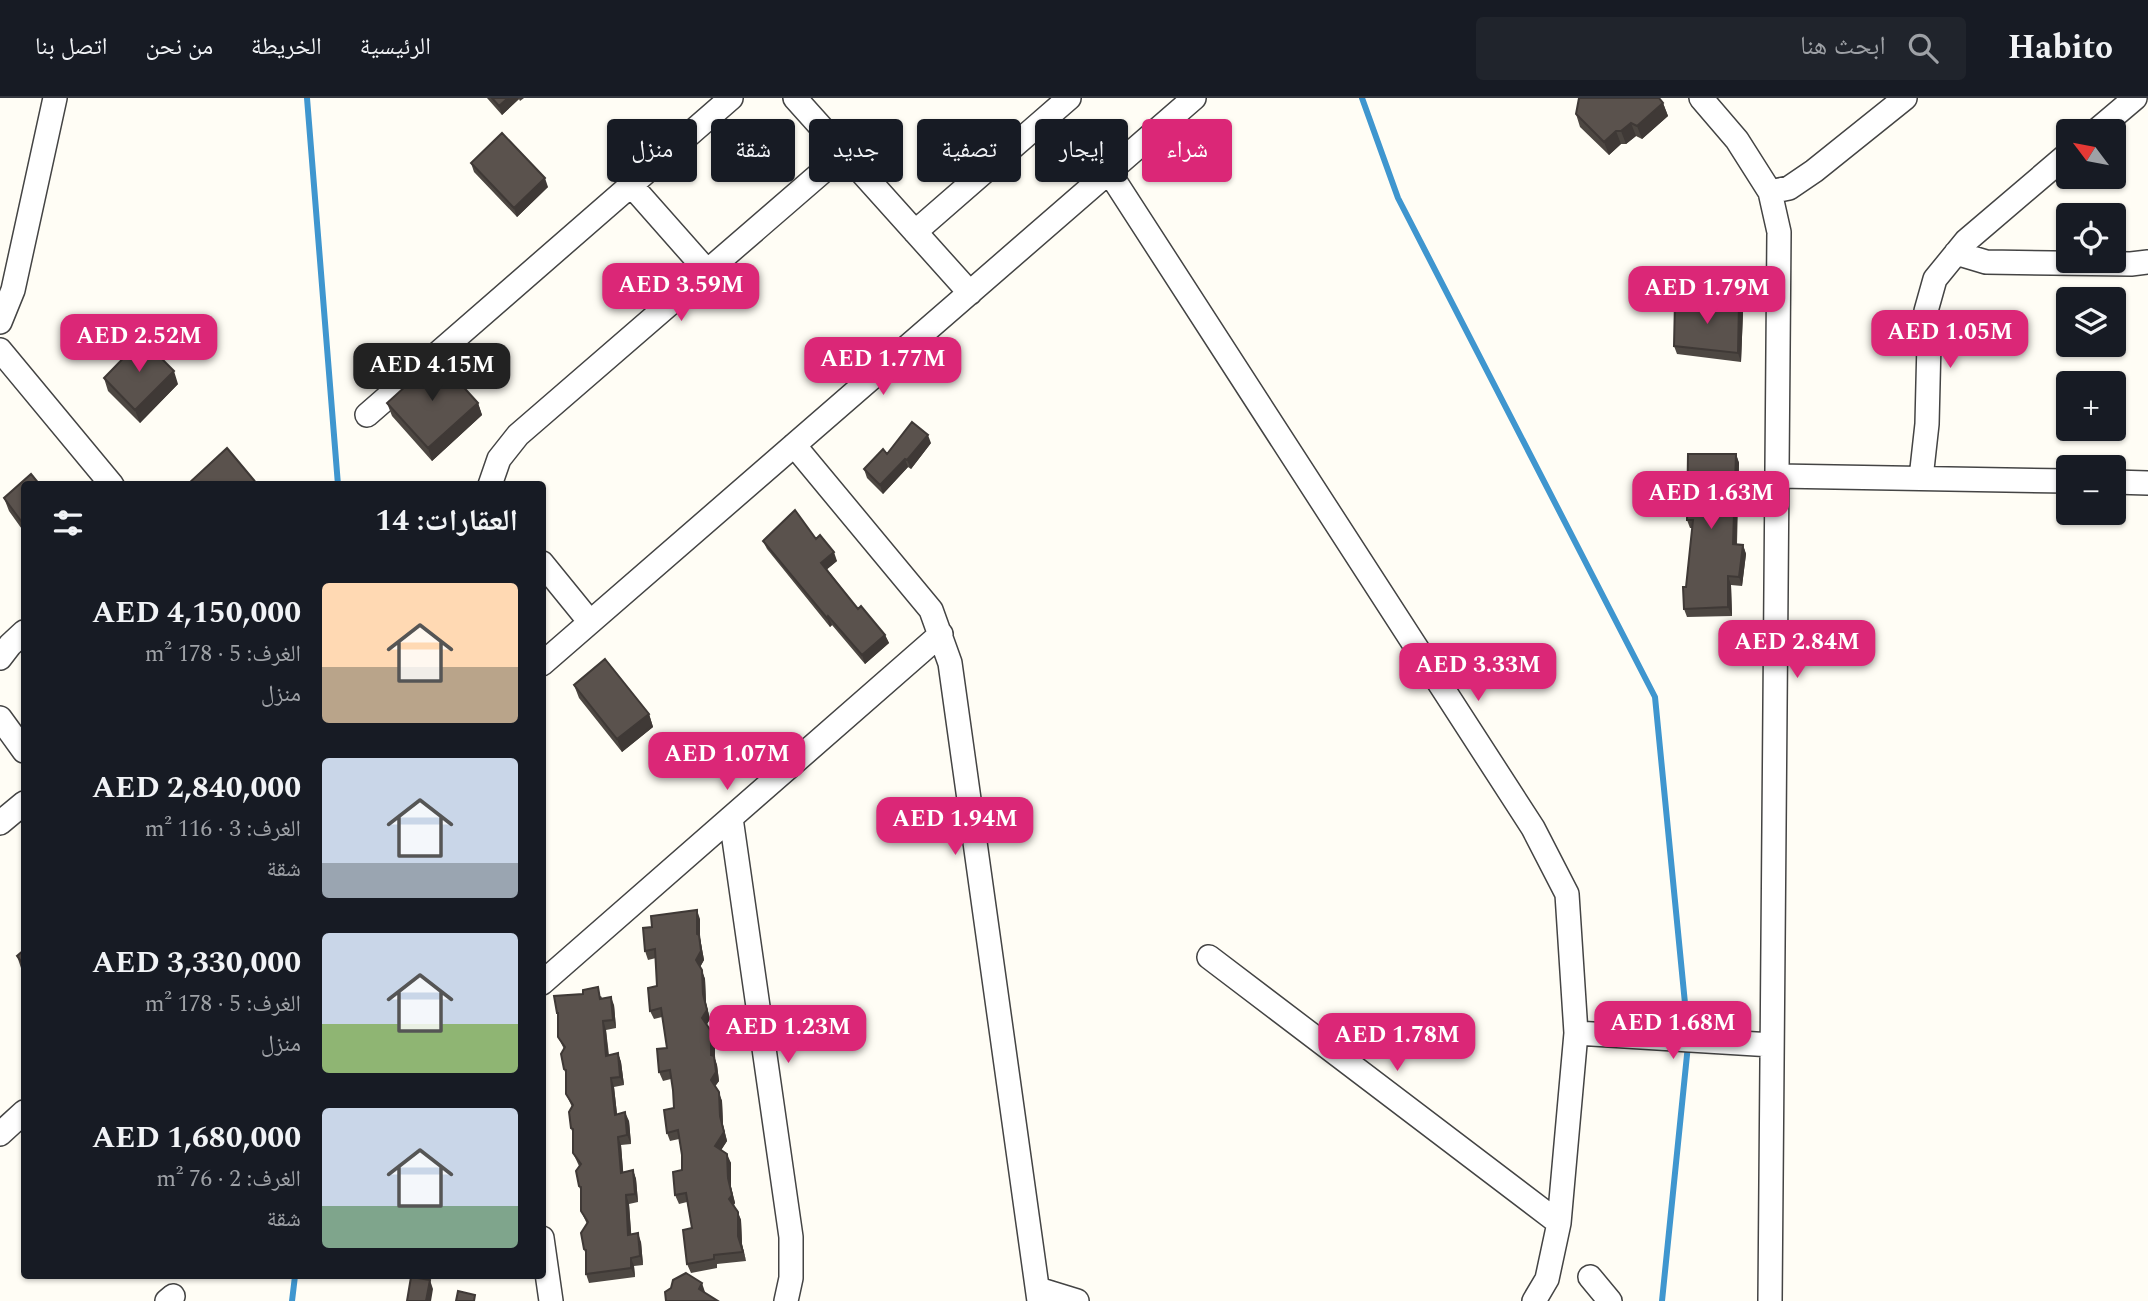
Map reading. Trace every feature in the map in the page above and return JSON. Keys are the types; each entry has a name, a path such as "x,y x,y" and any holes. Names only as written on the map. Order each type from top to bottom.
{"street":[{"path":"0,322 13,290 55,98"},
{"path":"367,415 731,98"},
{"path":"795,98 814,119"},
{"path":"915,232 1069,98"},
{"path":"1128,156 1194,98"},
{"path":"1701,98 1737,141 1770,192 1779,232 1770,1301"},
{"path":"1770,192 1789,188 1905,98"},
{"path":"2110,119 2135,98"},
{"path":"1921,478 1927,424 1926,311 1935,279 1966,241 2056,164"},
{"path":"491,481 499,459 518,435 810,182"},
{"path":"870,182 970,293"},
{"path":"546,660 1098,182"},
{"path":"1116,182 1533,828 1567,894 1576,1033 1559,1223 1547,1279 1534,1301"},
{"path":"631,185 707,271"},
{"path":"1956,253 1986,262 2148,262"},
{"path":"0,350 109,481"},
{"path":"794,445 932,610 941,634 950,663 1038,1295 1077,1301"},
{"path":"1777,476 2056,481"},
{"path":"2126,482 2148,482"},
{"path":"546,568 590,622"},
{"path":"546,980 941,634"},
{"path":"0,658 21,635"},
{"path":"0,718 21,747"},
{"path":"0,823 21,806"},
{"path":"731,818 791,1237 791,1278 786,1301"},
{"path":"1209,957 1559,1223"},
{"path":"1576,1033 1772,1045"},
{"path":"0,1134 21,1115"},
{"path":"546,1266 551,1301"},
{"path":"1590,1277 1610,1301"}],"building":[{"path":"492,98 508,98 499,106"},
{"path":"1579,98 1659,98 1663,103 1637,126 1631,123 1604,142 1576,114"},
{"path":"502,133 545,178 514,208 471,163"},
{"path":"1675,301 1739,303 1738,353 1674,346"},
{"path":"142,339 174,371 135,410 104,378"},
{"path":"437,358 478,403 428,448 387,403"},
{"path":"912,422 928,435 907,460 880,485 864,469 883,449 887,454"},
{"path":"227,448 255,481 191,481"},
{"path":"1688,454 1736,454 1733,544 1743,545 1739,577 1728,576 1728,607 1684,609 1683,587 1686,587 1693,520 1687,520"},
{"path":"31,474 37,481 23,481"},
{"path":"21,483 21,521 4,498"},
{"path":"795,510 816,539 820,535 834,552 821,563 858,609 861,606 885,635 862,655 828,616 827,618 763,541"},
{"path":"605,659 649,714 617,739 574,685"},
{"path":"697,910 697,934 701,951 696,960 702,970 707,1010 702,1018 711,1031 711,1055 714,1056 716,1072 711,1080 719,1092 724,1132 715,1146 727,1154 732,1195 729,1199 738,1212 738,1236 743,1252 714,1255 714,1259 687,1264 683,1230 692,1228 686,1193 675,1195 673,1172 682,1170 682,1155 678,1130 667,1133 664,1110 674,1108 673,1090 670,1070 659,1072 657,1049 667,1048 661,1008 650,1011 648,988 657,986 655,949 645,951 643,928 652,927 651,916"},
{"path":"598,987 600,999 611,997 613,1020 603,1021 606,1056 618,1053 620,1077 611,1078 615,1115 625,1112 627,1135 618,1137 621,1173 633,1170 635,1194 626,1195 628,1235 638,1233 640,1256 631,1258 631,1268 586,1274 586,1250 581,1233 588,1222 581,1211 581,1187 576,1171 581,1164 573,1153 573,1129 569,1112 573,1105 566,1094 566,1070 561,1054 565,1047 558,1037 558,1013 554,996 583,994 583,990"},
{"path":"686,1273 702,1283 699,1289 718,1301 666,1301 665,1292 671,1288 673,1280"},
{"path":"411,1279 430,1280 426,1301 407,1301"},
{"path":"458,1291 475,1295 474,1301 456,1301"}],"waterway":[{"path":"307,98 338,481"},
{"path":"1362,98 1398,198 1655,697 1688,1034"},
{"path":"1662,1301 1688,1045"},
{"path":"292,1301 295,1279"}]}
